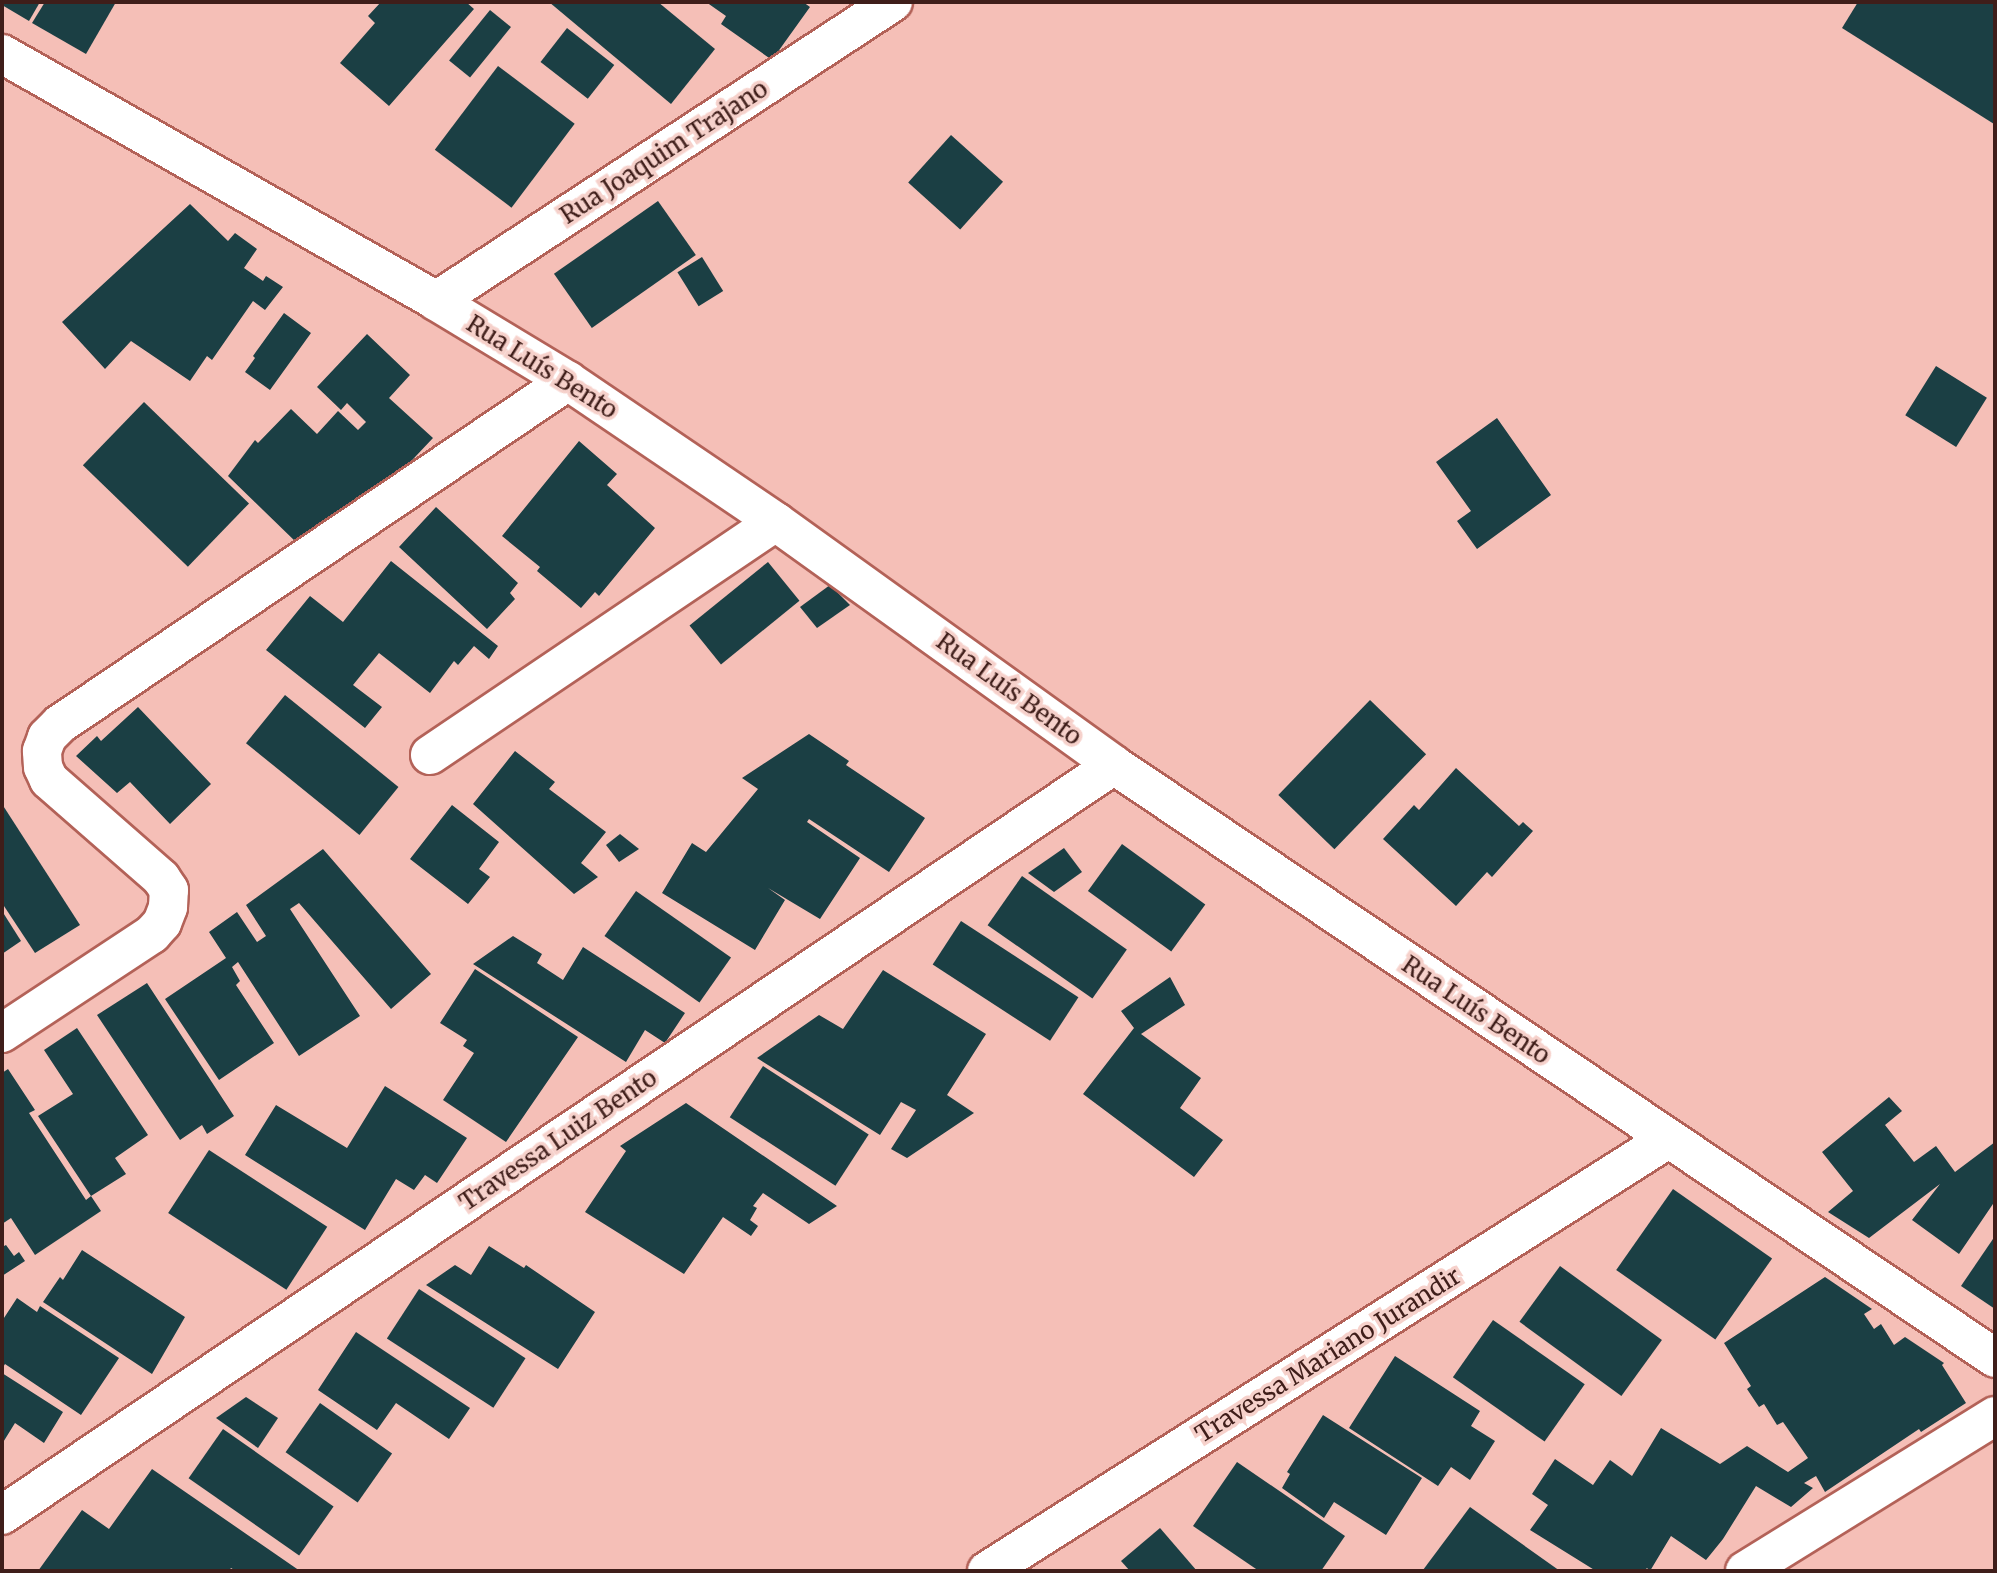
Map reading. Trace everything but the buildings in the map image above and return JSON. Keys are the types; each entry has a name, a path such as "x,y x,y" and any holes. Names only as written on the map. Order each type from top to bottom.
{"street":[{"name":"Rua Joaquim Trajano","path":"436,302 892,2"},
{"name":"Rua Luís Bento","path":"2,54 568,380 776,522 1114,765 1995,1358"},
{"path":"2,1033 152,934 162,923 168,907 169,890 161,878 49,780 43,767 42,751 47,737 60,724 568,380"},
{"path":"430,755 776,522"},
{"name":"Travessa Luiz Bento","path":"2,1515 1114,765"},
{"name":"Travessa Mariano Jurandir","path":"987,1571 1668,1139"},
{"path":"1745,1571 1995,1416"}]}
